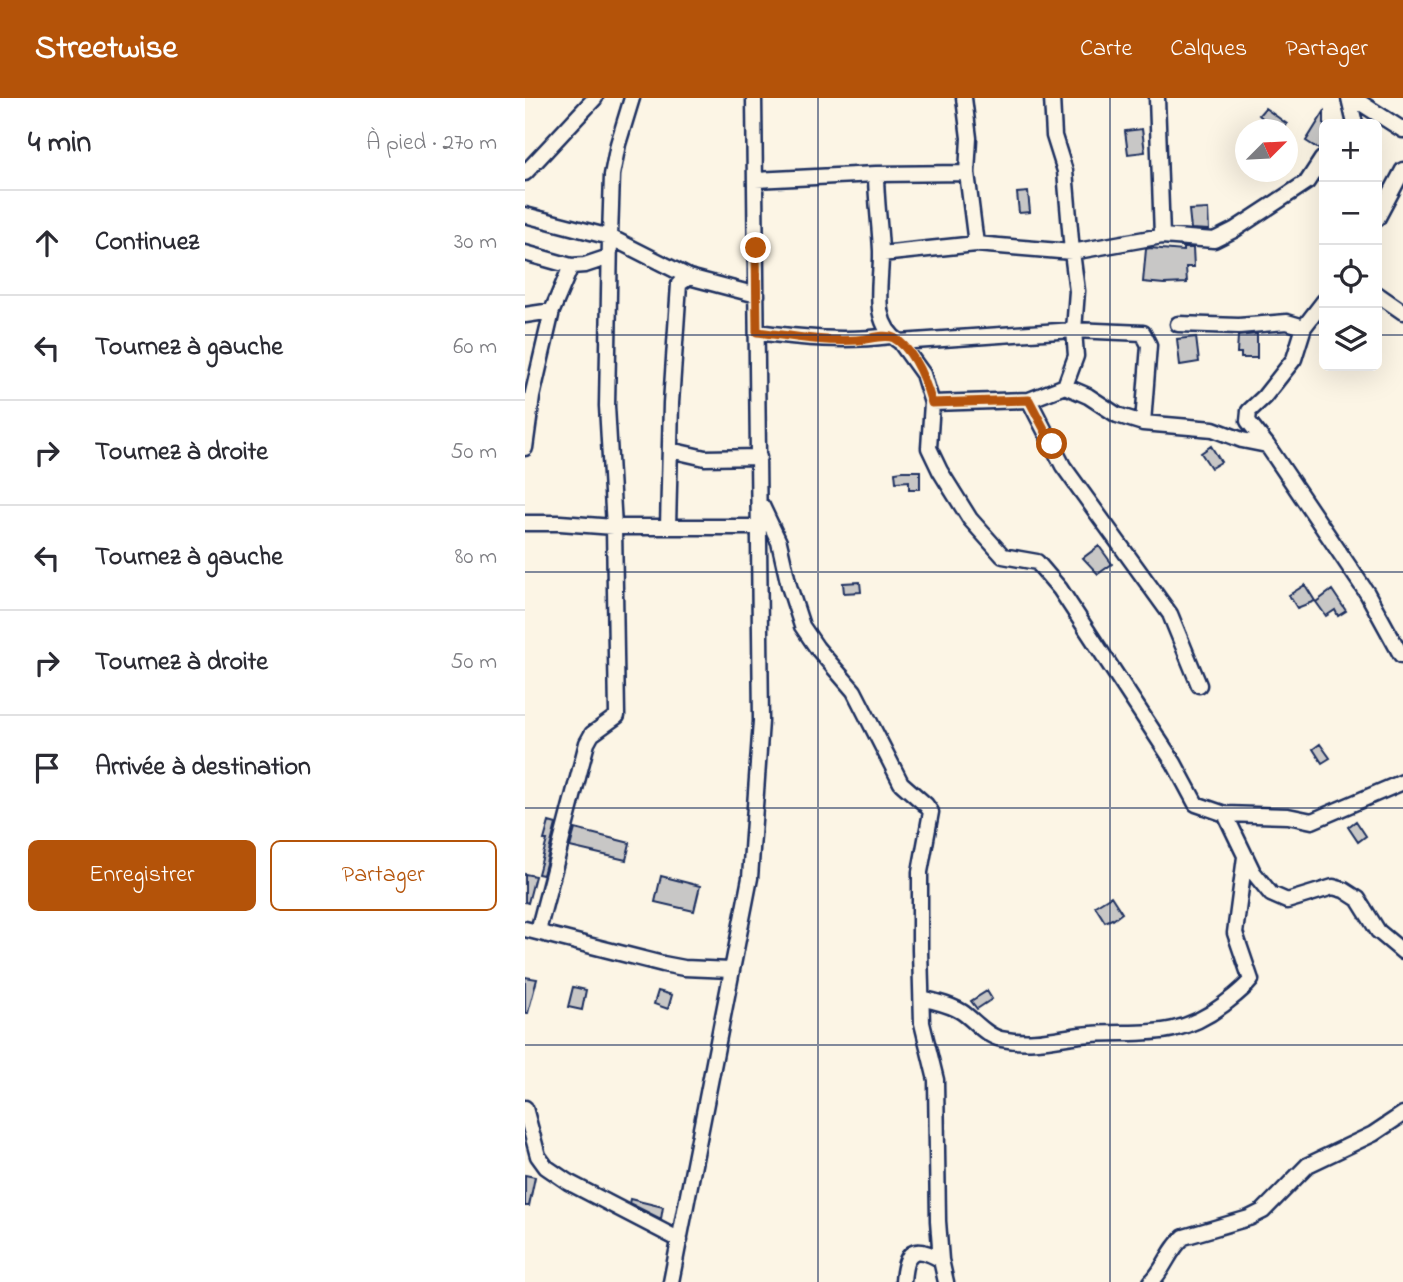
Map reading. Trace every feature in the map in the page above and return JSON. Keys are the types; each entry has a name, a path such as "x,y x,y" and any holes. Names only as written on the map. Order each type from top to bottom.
{"street":[{"path":"525,173 595,98"},
{"path":"632,98 612,175 609,257 607,406 614,527 617,716 592,734 587,743 532,930 663,964 731,970"},
{"path":"671,1282 750,878 761,721 754,98"},
{"path":"964,98 969,138 967,173 976,244"},
{"path":"1052,98 1054,136 1065,171 1077,291 1074,330 1076,356 1065,386"},
{"path":"1157,98 1162,236"},
{"path":"1351,98 1354,119"},
{"path":"1351,98 1403,130"},
{"path":"881,254 976,244 1072,252 1162,236 1214,240 1307,182 1319,164"},
{"path":"1382,210 1403,170"},
{"path":"755,180 967,173"},
{"path":"876,174 881,254 879,303 884,324 923,374 932,403 929,448 940,471 969,519 1003,556 1037,562 1059,589 1174,763 1196,804 1225,814 1288,816 1312,821 1403,782"},
{"path":"525,215 610,237 689,276 757,295"},
{"path":"525,253 571,266 585,265 609,257"},
{"path":"525,448 529,393 552,311 571,266"},
{"path":"668,527 671,403 679,284 689,276"},
{"path":"1382,297 1403,312"},
{"path":"1319,308 1304,327 1294,359 1264,397 1249,411 1248,421 1367,593 1401,655"},
{"path":"525,315 552,311"},
{"path":"1178,324 1239,326 1287,322 1304,327"},
{"path":"757,332 801,338 856,340 1074,330 1143,333 1149,345 1143,423"},
{"path":"932,403 1029,400 1065,386 1088,396 1117,415 1143,423 1213,429 1242,440 1267,445"},
{"path":"1029,400 1063,466 1170,614 1199,685"},
{"path":"670,450 705,458 759,457"},
{"path":"760,502 779,542 802,626 854,691 901,783 931,812 920,872 922,1023 936,1080 941,1260 946,1282"},
{"path":"525,523 614,527 760,527"},
{"path":"1225,814 1245,857 1263,886 1281,900 1294,900 1333,887 1353,895 1378,931 1403,952"},
{"path":"922,998 960,1010 999,1039 1039,1043 1107,1033 1156,1034 1196,1023 1220,1007 1251,980 1235,933 1245,857"},
{"path":"525,1108 538,1156 546,1167 568,1182 680,1240"},
{"path":"1151,1282 1177,1242 1184,1237 1249,1218 1263,1211 1308,1165 1373,1134 1403,1114"},
{"path":"903,1282 904,1269 912,1253 926,1251 941,1260"}],"building":[{"path":"1265,108 1280,119 1263,119 1259,115"},
{"path":"1319,120 1319,149 1306,141"},
{"path":"1142,129 1145,152 1128,154 1125,131"},
{"path":"1028,192 1030,212 1019,213 1017,193"},
{"path":"1208,209 1209,230 1191,229 1189,210"},
{"path":"1183,248 1193,248 1194,267 1186,267 1187,283 1143,282 1146,249 1183,251"},
{"path":"1257,334 1257,358 1241,358 1241,353 1237,353 1238,336"},
{"path":"1196,337 1199,362 1180,365 1177,339"},
{"path":"1211,446 1221,462 1211,468 1201,453"},
{"path":"920,471 920,489 909,489 909,481 896,482 895,472"},
{"path":"1099,546 1112,564 1098,574 1083,558"},
{"path":"860,582 861,592 844,593 843,583"},
{"path":"1305,585 1315,601 1297,608 1289,595"},
{"path":"1332,590 1346,611 1338,616 1335,610 1326,616 1316,602"},
{"path":"1320,744 1330,758 1322,763 1313,749"},
{"path":"1356,821 1366,836 1358,842 1348,827"},
{"path":"549,822 556,824 543,875 538,874"},
{"path":"575,829 630,843 626,860 570,847"},
{"path":"525,874 535,876 528,903 525,902"},
{"path":"661,876 700,886 694,911 655,902"},
{"path":"1111,896 1122,913 1105,922 1095,906"},
{"path":"525,977 537,979 528,1013 525,1013"},
{"path":"573,987 586,990 582,1010 568,1007"},
{"path":"658,991 672,995 668,1009 654,1004"},
{"path":"987,991 992,999 977,1009 971,1001"},
{"path":"525,1175 535,1177 529,1206 525,1206"},
{"path":"630,1199 663,1207 661,1219 629,1203"}],"route":[{"path":"756,248 757,332 801,338 856,340 890,336 900,342 923,374 932,403 1029,400 1052,444"}]}
